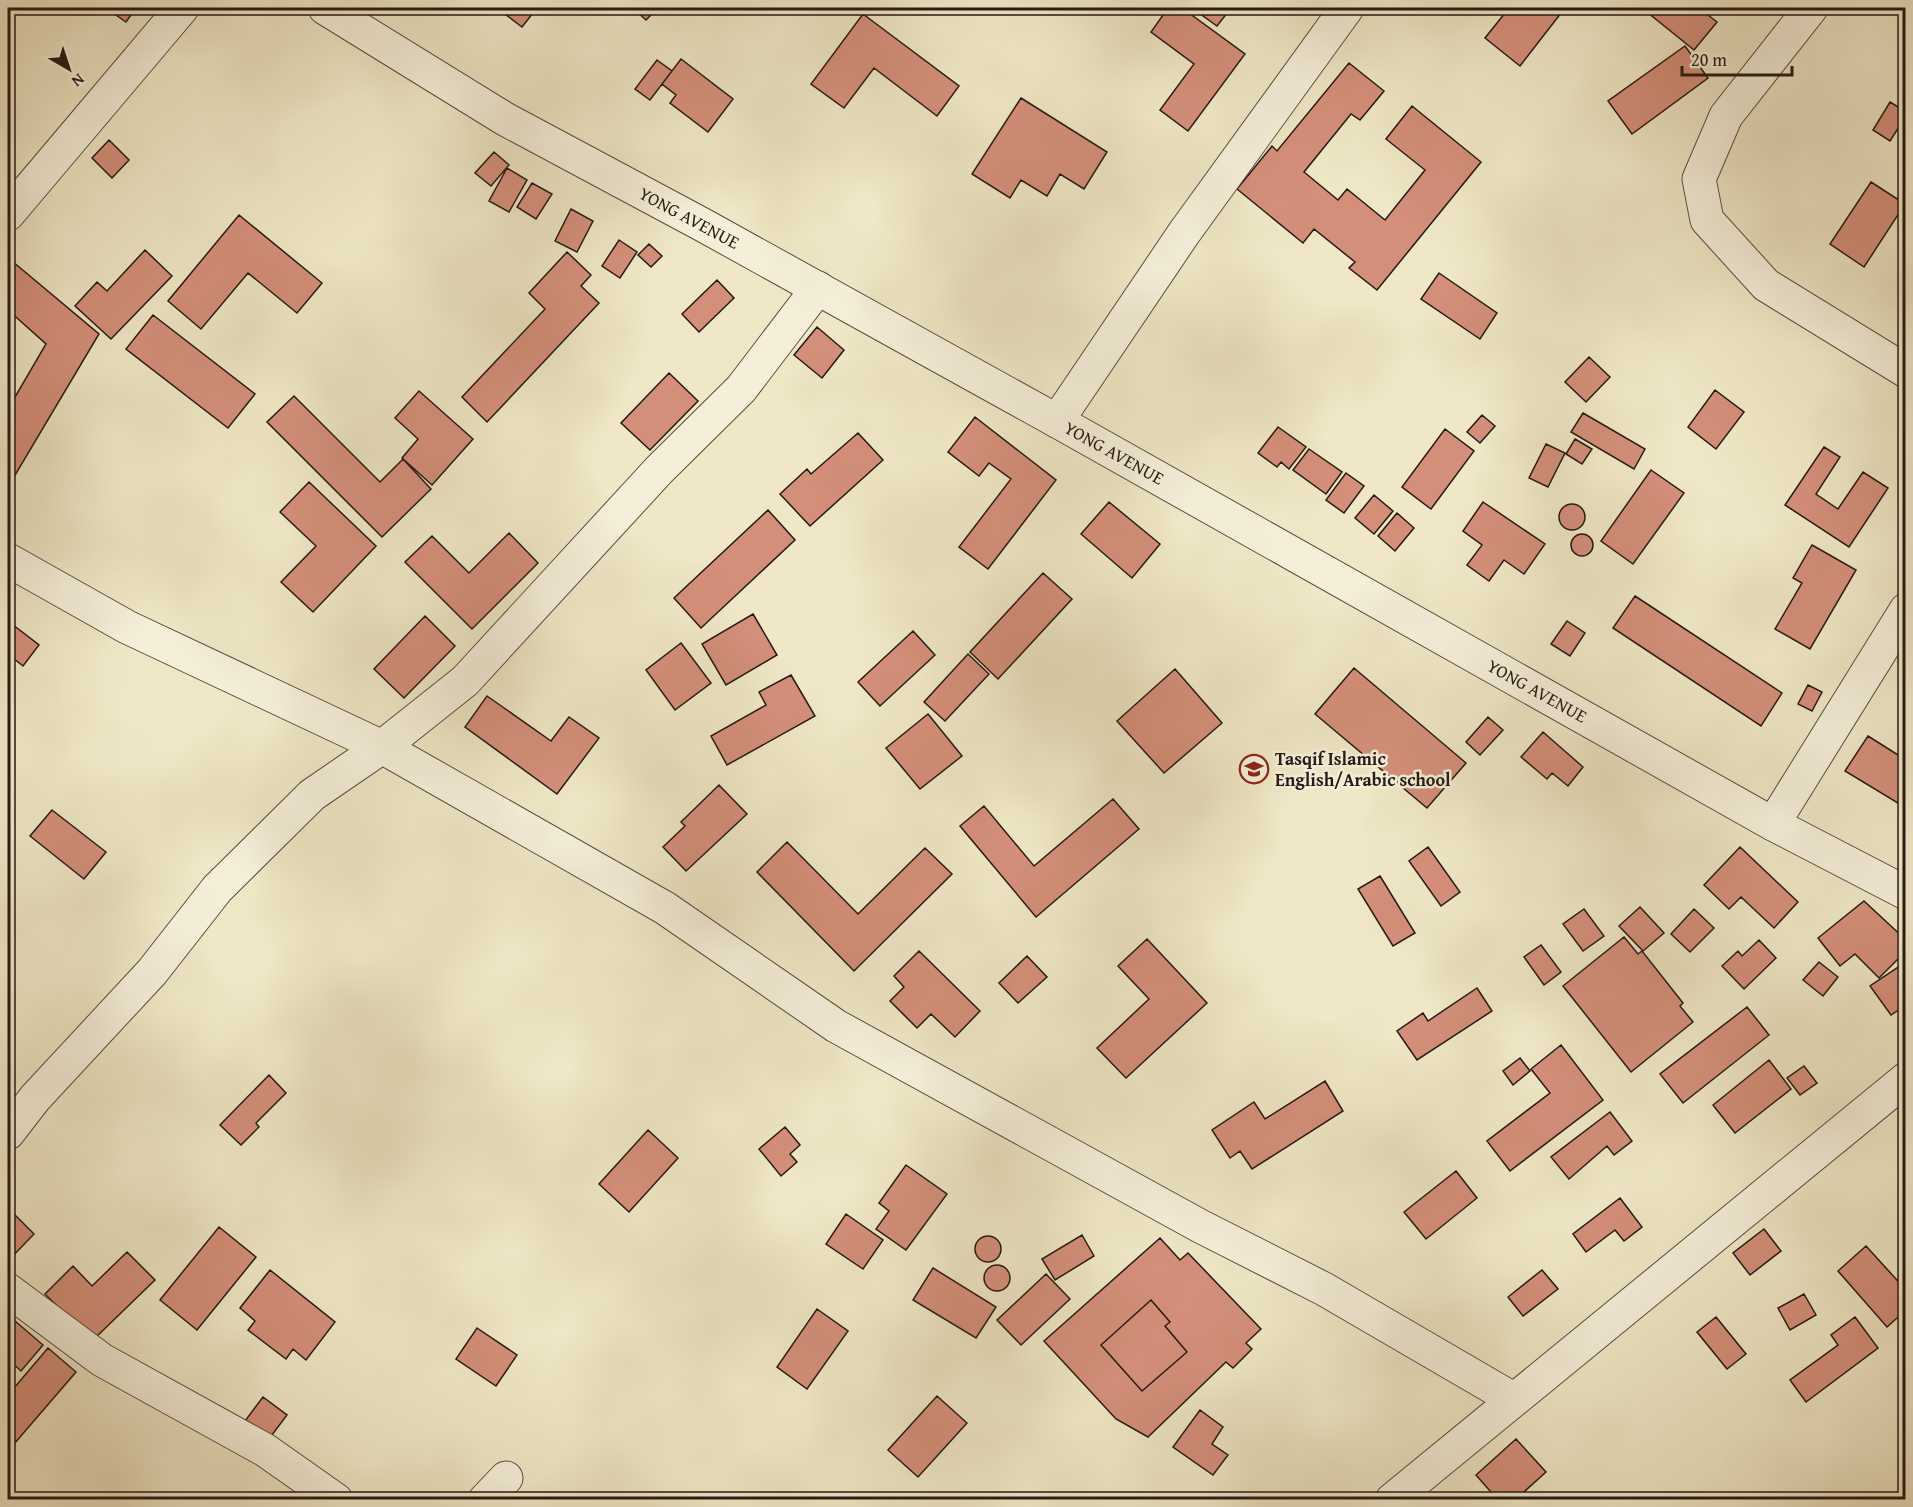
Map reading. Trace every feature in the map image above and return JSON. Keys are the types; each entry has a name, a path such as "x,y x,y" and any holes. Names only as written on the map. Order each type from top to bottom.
{"street":[{"path":"8,214 182,8"},
{"name":"YONG AVENUE","path":"325,8 505,119 818,288 1773,824 1905,893"},
{"path":"1058,421 1184,233 1347,8"},
{"path":"1811,8 1726,116 1699,179 1707,220 1766,285 1905,371"},
{"path":"8,1133 35,1098 152,972 217,889 312,795 382,747 465,681 659,470 741,389 818,288"},
{"path":"8,560 127,627 382,747 665,908 836,1026 1200,1226 1324,1289 1513,1399"},
{"path":"1773,824 1905,610"},
{"path":"1392,1500 1905,1079"},
{"path":"8,1290 102,1360 265,1450 336,1500"}],"building":[{"path":"106,8 136,8 126,22"},
{"path":"497,8 537,8 522,27"},
{"path":"633,8 658,8 646,20"},
{"path":"1168,8 1182,8 1245,54 1188,131 1160,110 1194,64 1151,32"},
{"path":"1192,8 1231,8 1217,26"},
{"path":"1509,8 1565,8 1520,66 1485,38"},
{"path":"1642,8 1699,8 1717,22 1694,50"},
{"path":"863,14 959,86 937,116 874,68 844,108 811,84"},
{"path":"1685,46 1708,78 1632,134 1608,101"},
{"path":"681,59 733,99 708,132 670,103 676,95 662,84"},
{"path":"657,60 672,71 650,100 635,89"},
{"path":"1349,63 1384,91 1360,120 1351,114 1304,172 1338,200 1347,189 1385,220 1425,170 1386,139 1412,106 1481,162 1377,290 1349,268 1355,262 1314,229 1303,243 1237,189 1272,146 1277,151"},
{"path":"1021,98 1107,152 1084,189 1060,174 1047,196 1021,180 1010,198 972,174"},
{"path":"1890,102 1906,112 1906,116 1890,141 1873,130"},
{"path":"109,140 129,160 112,178 92,158"},
{"path":"494,152 509,165 491,186 475,173"},
{"path":"507,168 527,180 509,212 489,201"},
{"path":"1871,182 1905,204 1864,267 1830,244"},
{"path":"532,183 552,194 536,219 517,207"},
{"path":"571,209 593,221 577,252 555,241"},
{"path":"239,215 322,283 297,313 248,273 201,329 168,301"},
{"path":"619,240 637,252 620,278 602,266"},
{"path":"649,244 662,256 651,267 638,255"},
{"path":"145,250 172,276 111,339 75,306 97,282 107,291"},
{"path":"567,252 591,275 581,286 599,303 487,422 462,397 545,309 529,293"},
{"path":"12,261 99,334 8,487 8,409 46,344 8,310 8,266"},
{"path":"1439,273 1497,313 1480,339 1421,299"},
{"path":"717,280 734,298 699,332 682,314"},
{"path":"153,315 255,394 228,428 126,349"},
{"path":"817,327 844,350 822,378 794,355"},
{"path":"1589,357 1610,377 1586,402 1565,382"},
{"path":"669,373 698,401 650,450 621,423"},
{"path":"1715,390 1744,412 1716,449 1688,427"},
{"path":"419,391 473,439 432,485 402,458 418,439 395,418"},
{"path":"294,396 380,482 403,459 431,489 382,537 267,422"},
{"path":"1583,413 1645,449 1634,469 1571,432"},
{"path":"1482,415 1495,426 1480,443 1467,432"},
{"path":"975,417 1056,480 988,569 959,547 1011,479 989,463 979,476 948,452"},
{"path":"1278,427 1306,447 1289,469 1281,462 1277,467 1258,453"},
{"path":"1445,429 1474,451 1431,509 1402,487"},
{"path":"858,433 883,460 810,526 780,494 807,469 811,474"},
{"path":"1575,439 1592,449 1582,464 1566,454"},
{"path":"1546,444 1565,453 1548,487 1529,478"},
{"path":"1824,447 1840,457 1816,494 1838,509 1863,472 1888,488 1849,547 1785,505"},
{"path":"1309,449 1342,472 1326,494 1293,470"},
{"path":"1651,470 1684,493 1633,564 1601,541"},
{"path":"1346,473 1364,486 1344,513 1326,500"},
{"path":"309,482 376,546 313,612 281,582 316,546 280,512"},
{"path":"1374,495 1393,511 1374,534 1355,518"},
{"path":"1109,502 1160,544 1132,578 1081,534"},
{"path":"1483,502 1545,544 1524,574 1504,560 1489,581 1467,565 1482,545 1463,531"},
{"path":"1572,504 1581,508 1585,517 1581,526 1572,530 1563,526 1559,517 1563,508"},
{"path":"768,510 795,540 701,628 674,598"},
{"path":"1397,513 1414,528 1395,551 1378,536"},
{"path":"509,533 538,563 472,629 405,562 432,536 469,573"},
{"path":"1582,534 1590,537 1593,545 1590,553 1582,556 1574,553 1571,545 1574,537"},
{"path":"1812,545 1856,570 1810,649 1775,629 1802,583 1793,578"},
{"path":"1043,573 1072,599 998,679 970,652"},
{"path":"1635,596 1782,693 1761,726 1613,628"},
{"path":"753,614 777,655 726,685 702,644"},
{"path":"425,616 455,646 404,698 374,669"},
{"path":"8,621 39,645 23,666 8,654"},
{"path":"1567,621 1585,633 1570,656 1551,644"},
{"path":"913,631 935,655 880,706 858,682"},
{"path":"681,643 711,683 675,710 646,670"},
{"path":"968,654 989,674 945,721 924,702"},
{"path":"1354,668 1466,763 1427,808 1315,714"},
{"path":"1175,669 1222,723 1164,773 1117,721"},
{"path":"791,675 815,716 727,765 711,736 766,705 759,692"},
{"path":"1808,685 1822,692 1812,711 1798,704"},
{"path":"487,696 551,741 569,717 599,738 557,794 465,727"},
{"path":"928,714 962,756 920,789 886,748"},
{"path":"1488,717 1503,730 1480,755 1466,742"},
{"path":"1543,732 1583,767 1568,786 1552,773 1547,779 1521,757"},
{"path":"1868,736 1906,760 1906,808 1845,771"},
{"path":"719,785 747,814 686,871 663,847 685,826 681,822"},
{"path":"1113,799 1139,829 1036,917 960,826 984,806 1034,866"},
{"path":"52,810 106,852 84,879 30,836"},
{"path":"787,842 858,914 925,848 952,874 854,971 757,872"},
{"path":"1428,847 1460,892 1441,906 1409,861"},
{"path":"1740,847 1798,902 1774,928 1741,897 1729,909 1704,885"},
{"path":"1380,876 1415,933 1393,946 1358,889"},
{"path":"1864,901 1906,940 1906,951 1879,978 1855,954 1840,966 1818,938"},
{"path":"1640,907 1664,933 1643,951 1619,926"},
{"path":"1584,909 1604,936 1583,951 1563,924"},
{"path":"1694,909 1714,928 1690,952 1671,934"},
{"path":"1624,937 1638,954 1642,951 1683,1003 1680,1006 1693,1022 1631,1072 1563,986"},
{"path":"1147,939 1207,1003 1126,1078 1097,1048 1149,999 1118,966"},
{"path":"1759,940 1776,958 1744,989 1722,966 1738,951 1742,956"},
{"path":"1541,945 1561,972 1544,985 1524,957"},
{"path":"919,951 980,1011 955,1037 931,1014 917,1028 890,1001 904,987 894,976"},
{"path":"1027,956 1047,977 1018,1003 999,983"},
{"path":"1819,962 1838,977 1823,996 1803,980"},
{"path":"1906,962 1906,1005 1891,1015 1870,986"},
{"path":"1477,988 1492,1011 1417,1060 1397,1031 1423,1013 1428,1021"},
{"path":"1747,1007 1769,1035 1683,1103 1660,1074"},
{"path":"1561,1045 1603,1100 1510,1171 1487,1141 1550,1093 1531,1069"},
{"path":"1520,1058 1530,1071 1513,1085 1503,1071"},
{"path":"1769,1060 1791,1089 1735,1133 1713,1105"},
{"path":"1804,1066 1817,1083 1800,1095 1787,1078"},
{"path":"269,1075 286,1093 256,1123 259,1127 241,1145 220,1125"},
{"path":"1325,1081 1343,1111 1252,1169 1240,1151 1230,1158 1212,1130 1254,1102 1265,1119"},
{"path":"1610,1112 1632,1141 1614,1155 1607,1146 1569,1179 1551,1157"},
{"path":"785,1127 800,1145 790,1154 797,1162 781,1176 759,1149"},
{"path":"648,1130 678,1158 629,1212 599,1184"},
{"path":"906,1165 947,1194 906,1250 876,1229 889,1211 879,1203"},
{"path":"1456,1171 1477,1198 1426,1239 1404,1212"},
{"path":"1620,1198 1642,1227 1624,1241 1615,1230 1586,1252 1573,1234"},
{"path":"8,1208 34,1234 8,1261"},
{"path":"846,1214 883,1240 863,1269 826,1244"},
{"path":"219,1227 256,1257 197,1330 160,1300"},
{"path":"1764,1229 1781,1251 1750,1275 1733,1253"},
{"path":"1082,1235 1094,1256 1055,1280 1042,1259"},
{"path":"988,1236 997,1240 1001,1249 997,1258 988,1262 979,1258 975,1249 979,1240"},
{"path":"1160,1238 1180,1260 1188,1253 1261,1329 1246,1343 1252,1349 1233,1368 1226,1362 1148,1437 1116,1419 1044,1341","holes":["1151,1300 1170,1322 1165,1326 1187,1352 1142,1391 1101,1345"]},
{"path":"1866,1246 1906,1290 1906,1310 1887,1327 1838,1271"},
{"path":"127,1252 155,1280 92,1341 45,1294 73,1266 92,1286"},
{"path":"997,1265 1006,1269 1010,1278 1006,1287 997,1291 988,1287 984,1278 988,1269"},
{"path":"933,1268 996,1307 976,1338 913,1300"},
{"path":"270,1270 335,1322 306,1360 293,1349 286,1359 248,1330 255,1321 240,1308"},
{"path":"1542,1270 1558,1289 1523,1316 1508,1297"},
{"path":"1046,1274 1070,1299 1021,1345 997,1320"},
{"path":"1804,1294 1816,1315 1790,1330 1778,1308"},
{"path":"1151,1300 1170,1322 1165,1326 1187,1352 1142,1391 1101,1345"},
{"path":"817,1309 848,1331 807,1389 777,1367"},
{"path":"8,1315 43,1345 21,1371 8,1359"},
{"path":"1716,1317 1746,1354 1727,1369 1697,1332"},
{"path":"1855,1317 1878,1348 1806,1402 1790,1380 1838,1345 1831,1335"},
{"path":"477,1328 517,1355 496,1386 456,1359"},
{"path":"48,1348 76,1372 8,1451 8,1395"},
{"path":"937,1396 967,1423 918,1477 888,1450"},
{"path":"263,1397 287,1415 269,1439 245,1421"},
{"path":"1200,1410 1223,1427 1212,1444 1228,1455 1213,1475 1173,1447"},
{"path":"1516,1439 1546,1472 1515,1500 1498,1500 1476,1475"}],"place":[{"name":"Tasqif Islamic English/Arabic school","path":"1254,769"}]}
